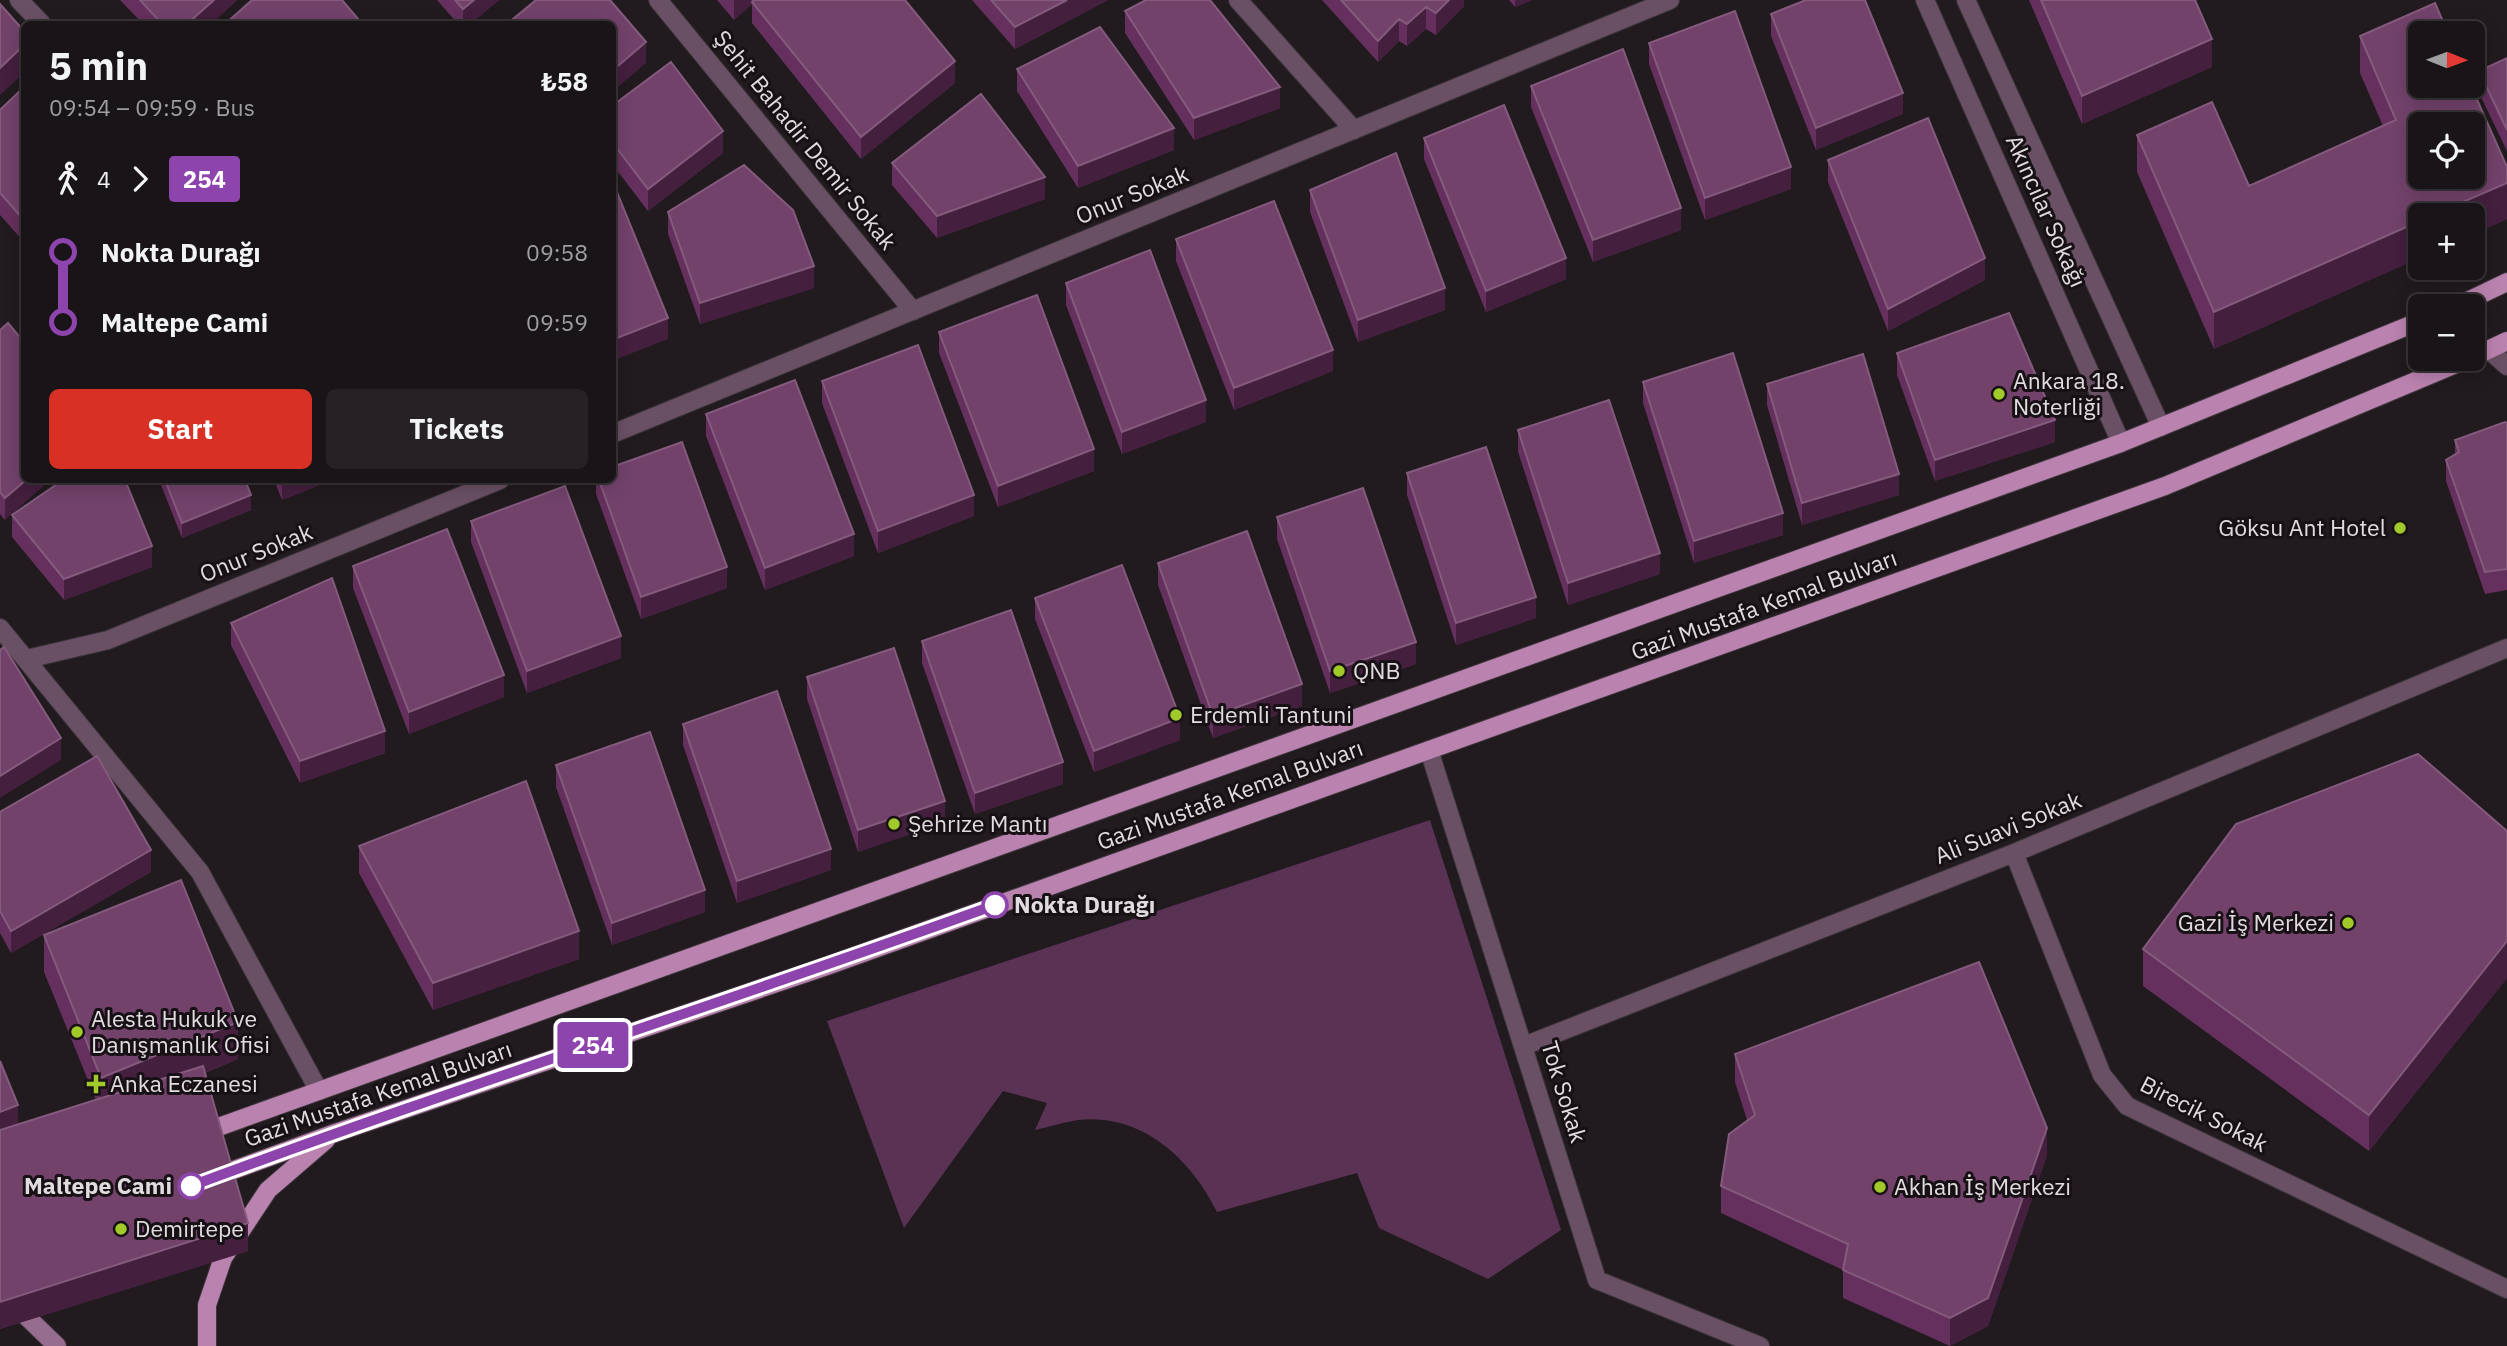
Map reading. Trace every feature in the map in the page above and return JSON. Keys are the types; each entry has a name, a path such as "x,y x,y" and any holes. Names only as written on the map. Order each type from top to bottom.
{"main road":[{"path":"2482,294 2507,282"},
{"name":"Gazi Mustafa Kemal Bulvarı","path":"188,1138 2121,443 2408,326"},
{"name":"Gazi Mustafa Kemal Bulvarı","path":"2485,351 2507,341"},
{"name":"Gazi Mustafa Kemal Bulvarı","path":"193,1185 335,1133 827,966 2165,486 2439,371"},
{"path":"207,1346 207,1306 223,1258 268,1190 335,1133"},
{"path":"0,1291 57,1346"}],"street":[{"path":"19,0 39,21"},
{"name":"Şehit Bahadir Demir Sokak","path":"658,0 913,311"},
{"path":"1238,0 1354,130"},
{"name":"Onur Sokak","path":"616,431 1670,0"},
{"name":"Akıncılar Sokağı","path":"1925,0 2121,443"},
{"name":"Akıncılar Sokağı","path":"1966,0 2161,427"},
{"path":"2485,358 2507,366"},
{"name":"Onur Sokak","path":"27,659 108,640 464,486 482,483"},
{"path":"0,628 200,872 320,1091"},
{"name":"Ali Suavi Sokak","path":"1524,1046 2014,853 2507,648"},
{"name":"Tok Sokak","path":"1429,750 1597,1280 1760,1346"},
{"name":"Birecik Sokak","path":"2014,853 2102,1075 2127,1106 2507,1289"}],"shaded area":[{"path":"1430,820 1561,1230 1488,1279 1379,1228 1357,1173 1217,1212 1193,1174 1162,1144 1143,1132 1123,1124 1101,1120 1078,1120 1035,1130 1047,1103 1003,1091 904,1228 827,1021"}],"building":[{"path":"140,0 214,0 190,21 159,21"},
{"path":"252,0 342,0 359,20 358,21 228,21"},
{"path":"455,0 474,0 463,9"},
{"path":"536,0 610,0 646,42 616,68 616,21 511,21"},
{"path":"905,0 955,61 861,137 752,2"},
{"path":"991,0 1067,0 1015,27"},
{"path":"1146,0 1210,0 1280,87 1194,118 1125,11"},
{"path":"1341,0 1449,0 1436,13 1426,7 1407,24 1399,19 1378,41"},
{"path":"1806,0 1865,0 1903,93 1816,128 1771,14"},
{"path":"2041,0 2195,0 2212,39 2082,96"},
{"path":"2435,3 2443,21 2408,21 2408,98 2476,98 2483,112 2408,112 2408,189 2485,189 2485,118 2507,167 2507,183 2461,203 2408,203 2408,226 2214,312 2137,135 2212,102 2249,186 2396,120 2360,36"},
{"path":"0,4 21,28 21,48 0,68"},
{"path":"1735,11 1791,167 1705,198 1649,43"},
{"path":"1100,27 1174,128 1078,166 1017,69"},
{"path":"1623,49 1681,208 1593,240 1531,86"},
{"path":"2507,58 2507,130 2485,84 2485,68"},
{"path":"671,62 723,131 648,189 616,147 616,103"},
{"path":"21,90 21,217 0,193 0,110"},
{"path":"981,94 1045,177 937,216 892,163"},
{"path":"1504,105 1566,258 1486,291 1424,138"},
{"path":"1928,118 1985,258 1888,309 1828,160"},
{"path":"1396,153 1445,288 1358,320 1310,190"},
{"path":"744,165 793,210 814,266 700,303 668,212"},
{"path":"616,192 617,192 668,318 616,338"},
{"path":"1274,201 1333,350 1234,388 1176,239"},
{"path":"1150,250 1206,400 1122,432 1066,283"},
{"path":"1037,295 1094,449 998,486 939,332"},
{"path":"2009,313 2055,420 1935,460 1897,353"},
{"path":"8,323 21,338 22,483 5,498 0,492 0,330"},
{"path":"918,345 974,495 878,531 822,381"},
{"path":"1733,353 1783,513 1694,541 1643,382"},
{"path":"1863,354 1899,474 1802,503 1767,384"},
{"path":"795,380 854,534 765,568 706,414"},
{"path":"1609,400 1660,553 1568,583 1518,430"},
{"path":"2505,422 2507,569 2485,572 2446,460 2459,452 2455,440"},
{"path":"682,442 727,567 641,597 600,483 616,483 616,466"},
{"path":"1486,447 1536,597 1456,623 1407,473"},
{"path":"59,483 126,483 152,546 64,579 12,515"},
{"path":"166,483 246,483 251,495 182,523"},
{"path":"565,486 621,636 527,671 471,521"},
{"path":"1363,488 1416,642 1330,671 1277,517"},
{"path":"447,529 504,675 409,712 353,566"},
{"path":"1247,531 1302,684 1213,716 1158,563"},
{"path":"1122,565 1180,718 1094,751 1035,598"},
{"path":"332,578 385,731 300,761 231,623"},
{"path":"1011,610 1063,762 975,793 922,641"},
{"path":"4,647 61,738 0,776 0,650"},
{"path":"894,648 945,801 858,830 807,677"},
{"path":"777,691 831,849 737,881 683,724"},
{"path":"650,732 705,890 612,923 556,765"},
{"name":"Gazi İş Merkezi","path":"2418,754 2507,831 2507,941 2369,1115 2143,949 2236,824"},
{"path":"97,756 151,850 11,931 0,911 0,812"},
{"path":"526,781 579,931 433,983 359,846"},
{"path":"181,880 238,1022 101,1078 44,935"},
{"name":"Akhan İş Merkezi","path":"1979,962 2047,1128 1988,1298 1950,1318 1843,1270 1848,1244 1721,1186 1729,1134 1755,1115 1735,1054"},
{"path":"0,1061 18,1105 0,1112"},
{"name":"Demirtepe","path":"203,1066 248,1223 0,1302 0,1130"}],"bus line":[{"name":"254","path":"191,1186 335,1133 827,966 995,905"}],"place":[{"name":"Ankara 18. Noterliği","path":"1999,394"},
{"name":"Göksu Ant Hotel","path":"2400,528"},
{"name":"QNB","path":"1339,671"},
{"name":"Erdemli Tantuni","path":"1176,715"},
{"name":"Şehrize Mantı","path":"894,824"},
{"name":"Nokta Durağı","path":"995,905"},
{"name":"Gazi İş Merkezi","path":"2348,923"},
{"name":"Alesta Hukuk ve Danışmanlık Ofisi","path":"77,1032"},
{"name":"Anka Eczanesi","path":"96,1084"},
{"name":"Maltepe Cami","path":"191,1186"},
{"name":"Akhan İş Merkezi","path":"1880,1187"},
{"name":"Demirtepe","path":"121,1229"}]}
